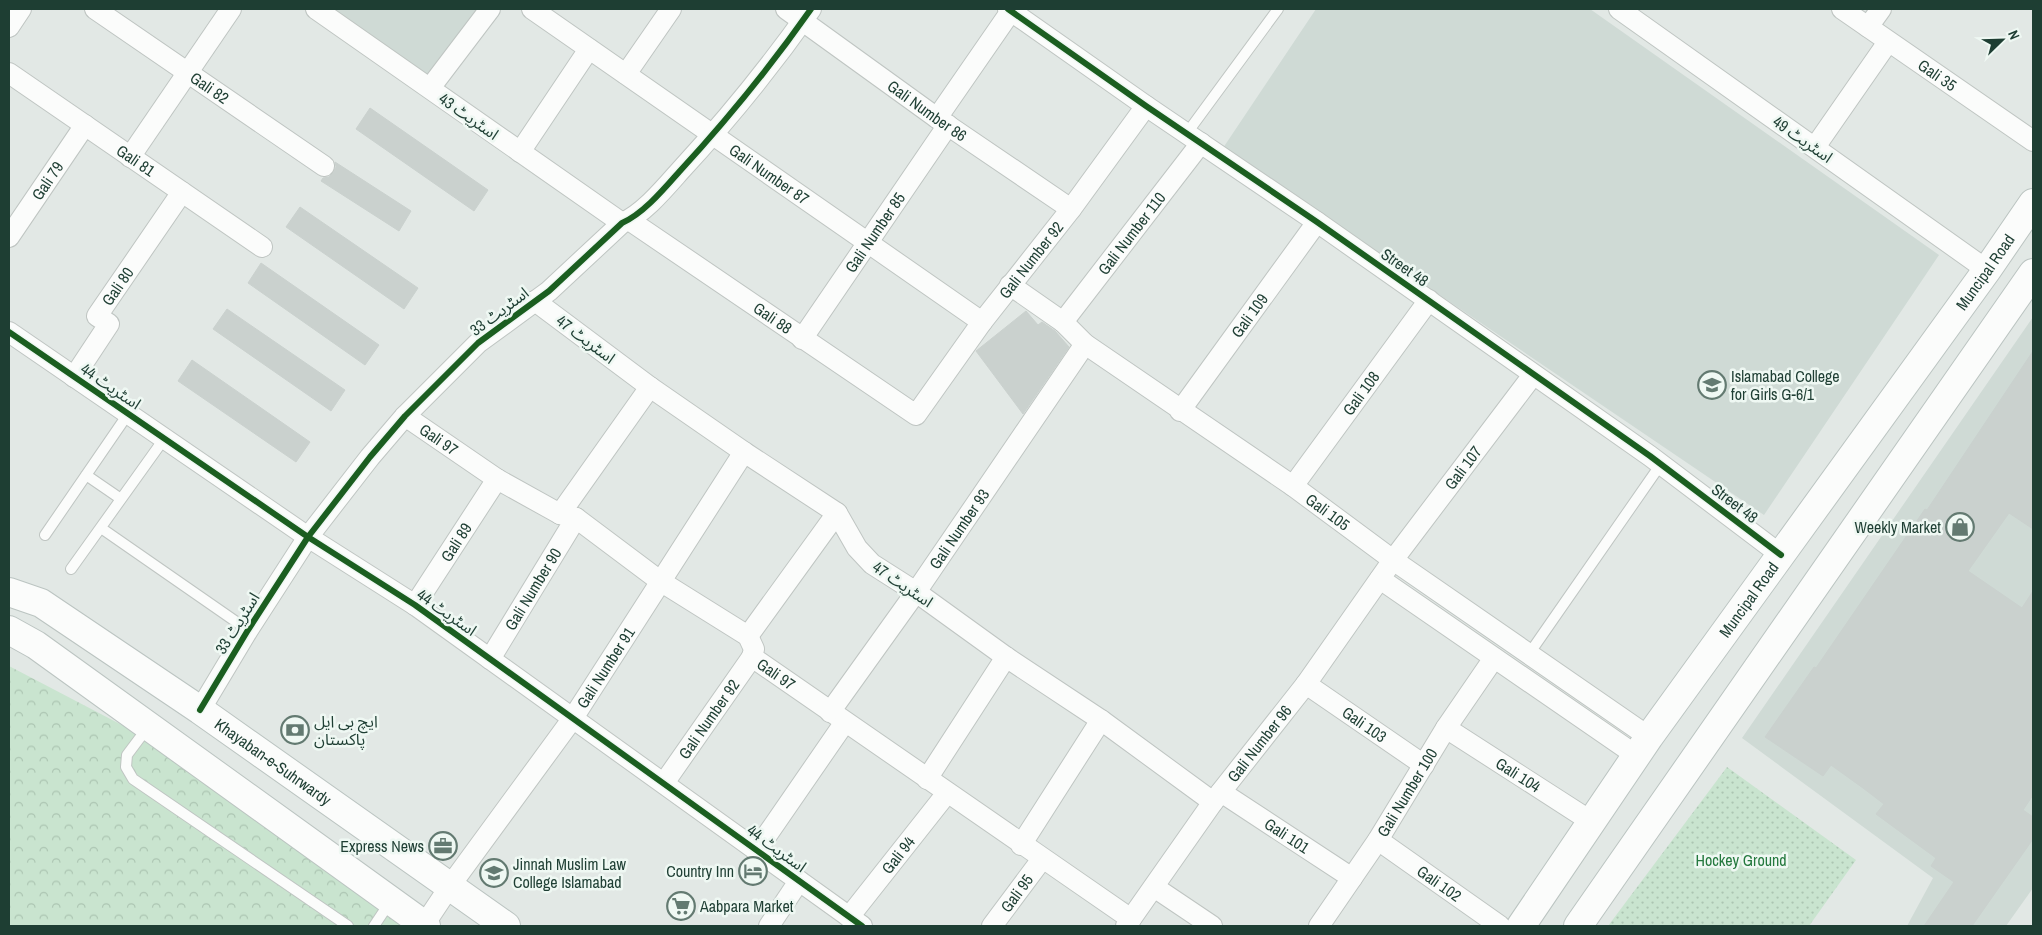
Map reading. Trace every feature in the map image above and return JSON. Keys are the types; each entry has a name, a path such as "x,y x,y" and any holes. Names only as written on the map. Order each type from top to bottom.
{"street":[{"path":"9,27 21,9"},
{"name":"Gali 82","path":"95,9 324,166"},
{"path":"130,156 231,9"},
{"name":"اسٹریٹ 43","path":"316,9 520,152 625,222"},
{"path":"430,88 490,9"},
{"name":"Gali Number 87","path":"532,9 982,322"},
{"path":"626,74 671,9"},
{"name":"Gali Number 86","path":"786,9 807,15 943,122 1071,209"},
{"name":"اسٹریٹ 49","path":"1619,9 1987,270"},
{"name":"Gali 35","path":"1842,9 2033,141"},
{"path":"1868,27 1880,9"},
{"name":"Street 48","path":"1009,10 1429,300 1532,375 1661,464 1781,555"},
{"name":"Gali Number 85","path":"802,340 943,122 1009,10"},
{"name":"اسٹریٹ 33","path":"200,710 248,630 308,537 370,457 406,416 478,343 535,301 660,193 713,135 807,15"},
{"path":"1815,147 1888,42"},
{"path":"520,152 589,49"},
{"name":"Gali 81","path":"9,73 262,247"},
{"name":"Gali Number 92","path":"916,415 982,322 1071,209 1146,106"},
{"name":"Gali 79","path":"9,237 85,125"},
{"name":"Gali Number 110","path":"1063,322 1194,138"},
{"name":"Gali 80","path":"74,377 109,324 97,316 182,192"},
{"name":"Muncipal Road","path":"1521,926 1643,746 1987,270 2033,203"},
{"name":"Gali 88","path":"625,222 916,415"},
{"name":"Gali 109","path":"1180,411 1318,222"},
{"path":"1578,926 2033,273"},
{"name":"Gali 105","path":"1010,285 1063,322 1085,344 1180,411 1293,486 1393,560 1529,654 1643,746"},
{"name":"Gali 108","path":"1293,486 1429,300"},
{"name":"اسٹریٹ 47","path":"535,301 650,387 837,513 857,548 872,564 916,592 1006,657 1217,797"},
{"name":"اسٹریٹ 44","path":"9,332 308,537 415,605 664,782 855,922"},
{"name":"Gali Number 93","path":"756,850 916,592 1085,344"},
{"name":"Gali 107","path":"1393,560 1532,375"},
{"name":"Gali Number 90","path":"490,659 568,516 650,387"},
{"name":"Gali 97","path":"406,416 497,479 568,516 660,580 748,636 754,649 752,657 1042,859 1128,923"},
{"name":"Gali Number 91","path":"425,926 450,886 573,718 744,452"},
{"name":"Gali 89","path":"415,605 497,479"},
{"path":"748,636 837,513"},
{"name":"Gali Number 96","path":"1128,923 1217,797 1306,684 1393,560"},
{"path":"1380,579 1494,658 1643,746"},
{"path":"9,581 49,609 36,645"},
{"name":"Khayaban-e-Suhrwardy","path":"9,592 49,609 200,710 506,926"},
{"path":"9,630 36,645 425,926"},
{"name":"Gali Number 92","path":"664,782 752,657"},
{"path":"927,780 1006,657"},
{"name":"Gali Number 100","path":"1319,926 1378,840 1446,728 1494,658"},
{"name":"Gali 103","path":"1306,684 1424,765"},
{"path":"1021,845 1101,720"},
{"name":"Gali 104","path":"1446,728 1592,822"},
{"name":"Gali 94","path":"855,922 948,794"},
{"name":"Gali 101","path":"1217,797 1352,878"},
{"name":"Gali 102","path":"1378,840 1500,926"},
{"name":"Gali 95","path":"992,926 1042,859"},
{"path":"769,926 799,881"},
{"path":"1154,887 1212,926"}],"lane":[{"path":"1194,138 1278,9"},
{"path":"45,535 128,414"},
{"path":"71,569 164,439"},
{"path":"1529,654 1661,464"},
{"path":"86,475 122,499"},
{"path":"101,528 248,630"},
{"path":"148,727 127,756 126,767 133,778 348,926"},
{"path":"374,926 390,901"}],"shaded area":[{"path":"312,9 485,9 429,95"},
{"name":"Islamabad College for Girls G-6/1","path":"1316,9 1590,9 1939,255 1764,515 1223,148"},
{"name":"Weekly Market","path":"2033,317 2033,888 2006,926 1907,926 1933,878 1742,738"}],"green space":[{"path":"9,666 162,746 422,926 9,926"},
{"name":"Hockey Ground","path":"1727,767 1856,860 1809,926 1608,926"}],"building":[{"path":"370,108 488,190 474,211 356,129"},
{"path":"335,162 411,211 399,231 321,181 333,173 336,167"},
{"path":"300,207 418,288 404,309 286,227"},
{"path":"261,263 379,345 365,365 248,283"},
{"path":"227,309 345,390 331,411 213,329"},
{"path":"1026,311 1038,325 1042,322 1055,331 1069,347 1023,414 976,351"},
{"name":"Weekly Market","path":"2033,351 2033,529 2009,513 1968,571 2022,608 2033,591 2033,795 2023,810 2033,817 2033,839 1972,926 1924,926 1954,882 1931,866 1936,858 1876,814 1884,804 1831,765 1823,776 1765,737 1814,667 1816,668 1925,509 1927,510"},
{"path":"192,360 310,442 296,462 178,381"}],"cycle path":[{"path":"200,710 248,630 308,537 370,457 405,416 478,343 549,291 622,223 638,214 667,186 731,113 811,9"},
{"path":"1008,9 1146,106 1317,222 1650,456 1781,555"},
{"path":"9,332 308,537 415,605 862,926"}],"place":[{"name":"Islamabad College for Girls G-6/1","path":"1712,385"},
{"name":"Weekly Market","path":"1960,527"},
{"name":"ایچ بی ایل پاکستان","path":"295,730"},
{"name":"Express News","path":"443,846"},
{"name":"Country Inn","path":"753,871"},
{"name":"Jinnah Muslim Law College Islamabad","path":"494,873"},
{"name":"Aabpara Market","path":"681,906"}]}
